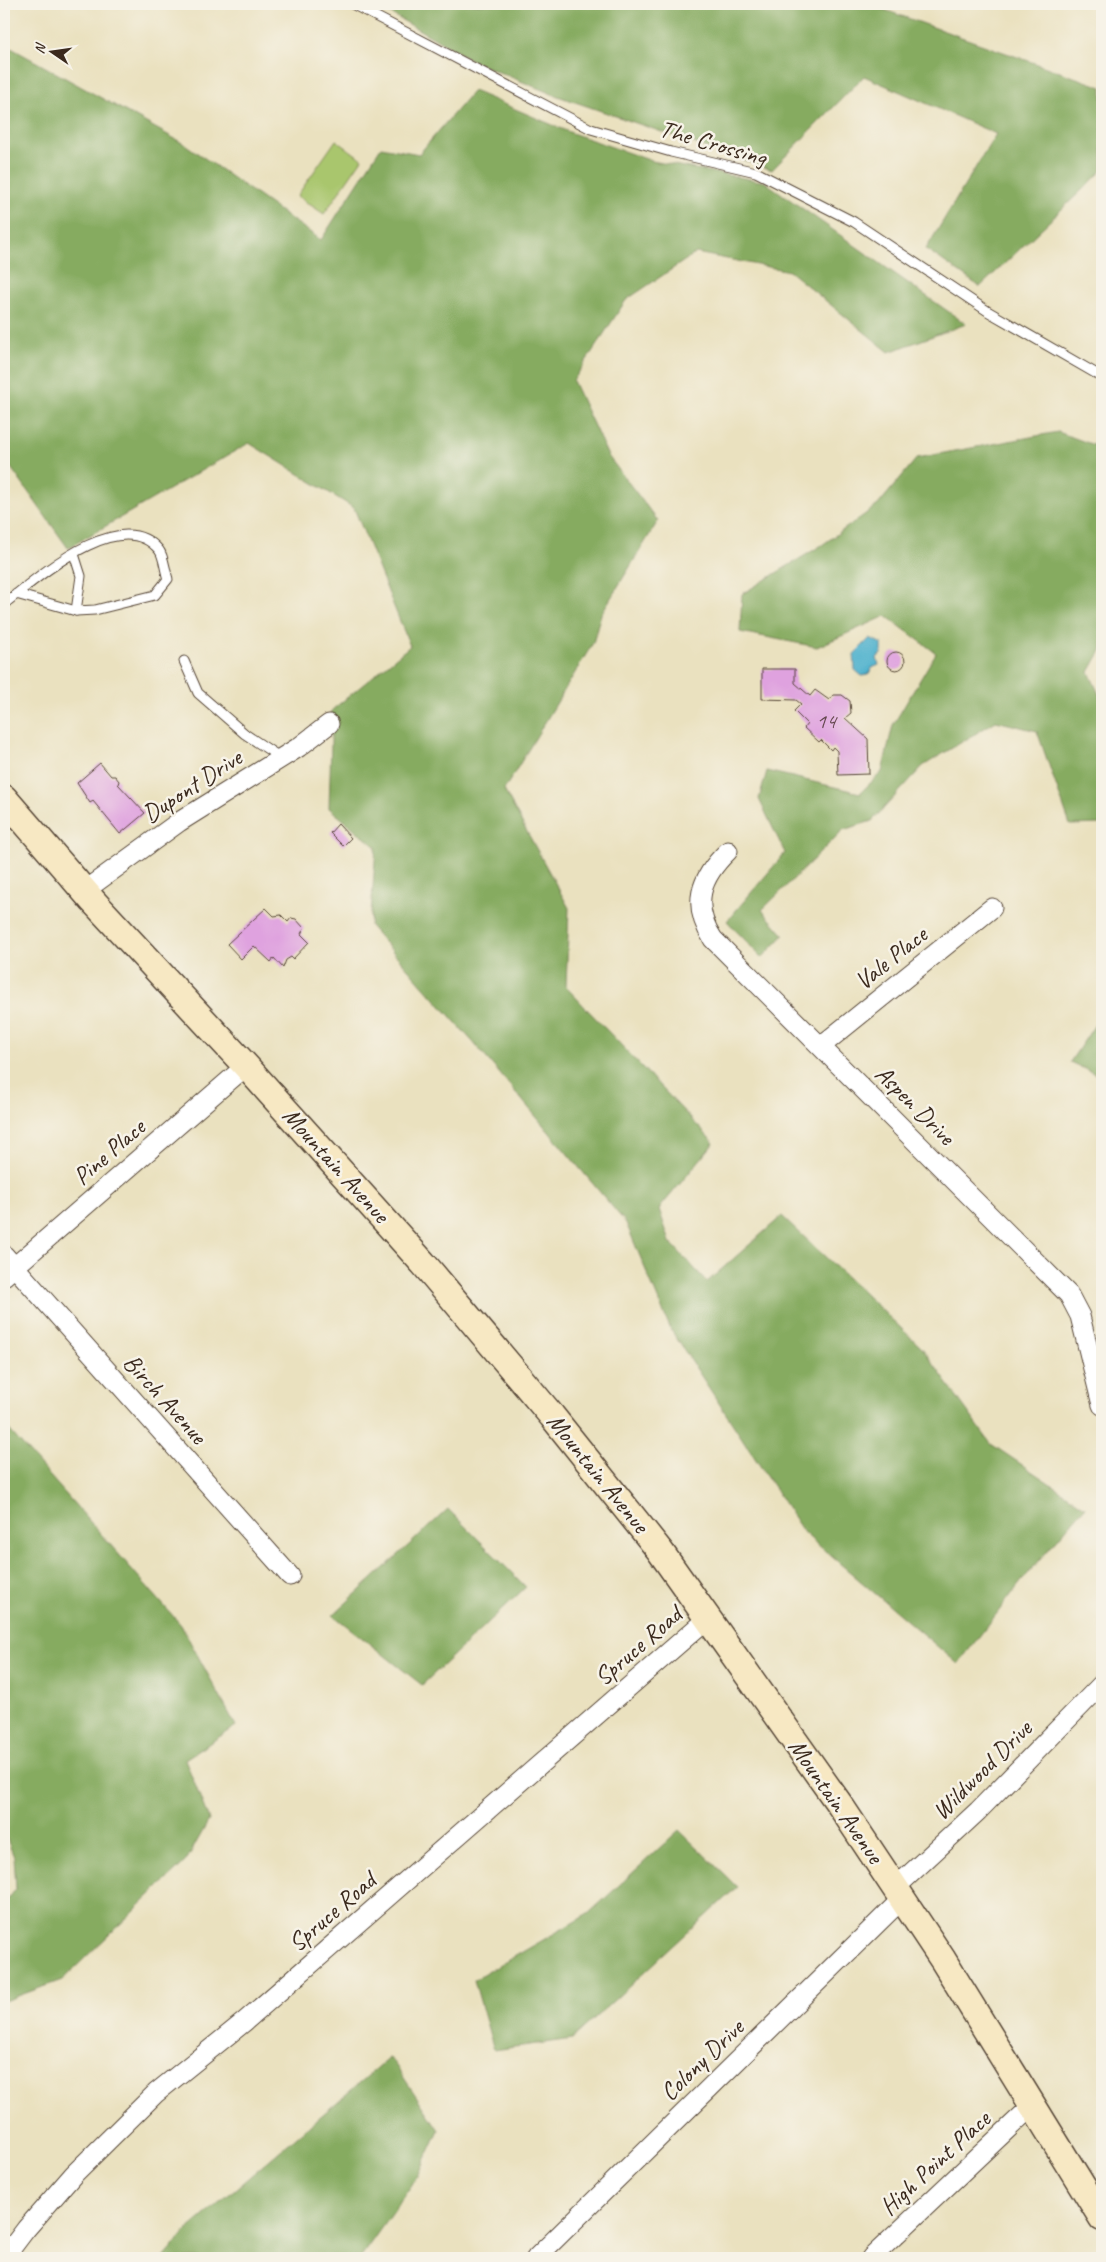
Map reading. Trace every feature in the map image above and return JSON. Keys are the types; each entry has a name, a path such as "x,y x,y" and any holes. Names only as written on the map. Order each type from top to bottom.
{"street":[{"name":"Dupont Drive","path":"84,891 179,822 282,758 329,724"},
{"name":"Mountain Avenue","path":"4,798 84,891 246,1066 417,1256 607,1484 708,1618 899,1893 1034,2104 1102,2218"},
{"name":"Aspen Drive","path":"728,851 707,876 703,886 700,907 707,929 721,948 1069,1296 1080,1316 1102,1405"},
{"name":"Vale Place","path":"821,1046 992,908"},
{"name":"Pine Place","path":"7,1266 246,1066"},
{"name":"Birch Avenue","path":"7,1266 290,1576"},
{"name":"Spruce Road","path":"4,2258 26,2229 74,2174 156,2093 244,2022 708,1618"},
{"name":"Wildwood Drive","path":"899,1893 1102,1684"},
{"name":"Colony Drive","path":"536,2258 899,1893"},
{"name":"High Point Place","path":"871,2258 1034,2104"}],"lane":[{"name":"The Crossing","path":"352,4 591,129 671,152 756,172 854,222 989,312 1102,377"},
{"path":"4,604 16,594 51,566 110,536 136,534 159,550 168,579 155,595 95,610 76,611 16,594"},
{"path":"74,554 81,576 76,611"},
{"path":"184,661 198,694 245,734 282,758"}],"green space":[{"path":"374,4 868,4 1102,87 1102,171 980,287 926,249 996,134 864,76 772,170 552,94 477,63"},
{"path":"4,44 186,145 321,240 381,147 419,154 473,91 569,132 652,161 765,182 966,324 889,352 789,271 696,253 626,300 573,381 608,456 658,521 601,614 593,643 504,790 569,908 566,987 714,1143 659,1209 670,1242 707,1282 782,1216 922,1348 991,1444 1085,1507 1021,1582 958,1664 804,1533 671,1330 626,1223 473,1042 370,926 376,847 329,808 332,710 410,646 354,508 249,443 68,548 4,458"},
{"path":"336,140 362,159 324,214 297,196"},
{"path":"1058,432 1102,448 1102,649 1089,672 1102,701 1102,824 1070,825 1037,731 996,721 923,766 872,821 843,830 762,910 784,935 762,958 727,921 785,853 759,799 767,771 860,793 882,772 893,725 936,653 886,616 817,647 740,632 742,594 822,545 878,505 917,458"},
{"path":"1102,1014 1102,1077 1070,1062"},
{"path":"4,1424 181,1625 236,1726 185,1759 209,1820 186,1861 62,1980 4,2001 4,1904 16,1889 14,1857 4,1832"},
{"path":"448,1509 526,1587 422,1685 333,1615"},
{"path":"679,1830 737,1887 572,2039 494,2050 474,1980 588,1914"},
{"path":"390,2057 439,2130 418,2176 360,2258 164,2258 187,2230"}],"water":[{"path":"870,638 882,644 882,653 877,658 879,665 872,668 868,675 862,676 855,670 854,654"}],"building":[{"path":"892,652 900,652 905,657 903,668 892,670 887,665 887,657"},
{"path":"762,669 795,669 795,683 810,696 815,690 829,700 833,695 842,695 850,701 851,713 845,718 868,739 869,774 838,775 837,751 833,747 831,750 821,740 819,742 804,728 807,724 794,711 801,704 796,700 762,699"},
{"path":"100,763 111,776 115,776 119,781 118,784 145,813 120,834 93,801 90,803 77,783"},
{"path":"338,824 351,838 343,846 330,833"},
{"path":"266,908 274,916 281,915 288,922 291,918 296,919 304,928 301,934 309,942 293,959 291,957 286,960 283,968 274,958 271,962 254,946 241,959 227,944"}]}
